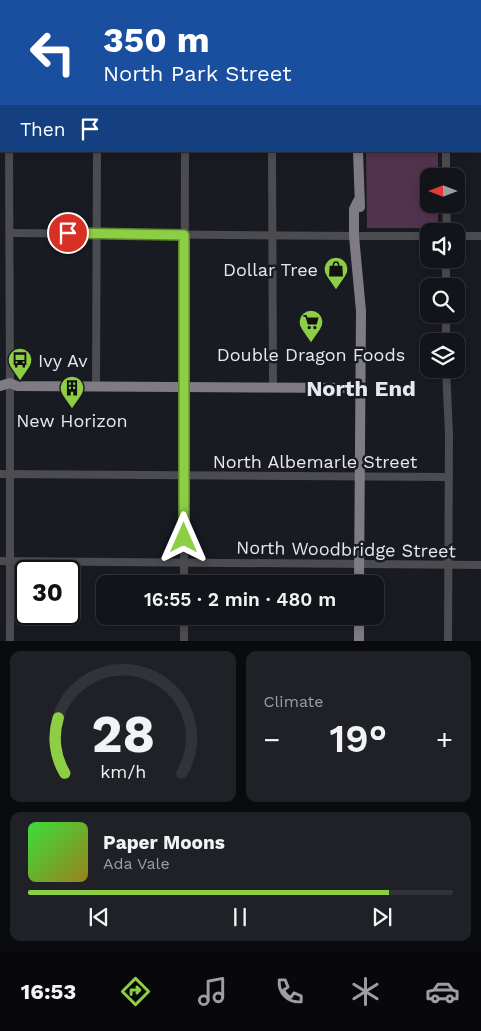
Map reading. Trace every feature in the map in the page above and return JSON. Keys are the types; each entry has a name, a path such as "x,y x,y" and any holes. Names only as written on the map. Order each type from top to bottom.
{"main road":[{"path":"358,152 358,201 354,209 358,236 361,388 358,477 359,575"},
{"path":"8,386 361,388"},
{"path":"359,625 359,641"}],"street":[{"path":"9,152 10,641"},
{"path":"96,386 97,152"},
{"path":"184,575 185,152"},
{"path":"272,152 273,387"},
{"path":"446,152 446,168"},
{"path":"10,233 420,236"},
{"path":"465,236 481,236"},
{"path":"447,378 449,396 448,641"},
{"name":"North Albemarle Street","path":"0,474 449,477"},
{"name":"North Woodbridge Street","path":"0,561 481,565"},
{"path":"184,625 184,641"}],"shaded area":[{"path":"366,152 438,152 438,168 420,168 420,213 438,213 438,223 420,223 420,228 367,228"}],"place":[{"name":"Dollar Tree","path":"336,290"},
{"name":"Double Dragon Foods","path":"311,343"},
{"name":"Ivy Av","path":"20,381"},
{"name":"New Horizon","path":"72,409"}],"district":[{"name":"North End","path":"361,388"}],"route":[{"path":"68,233 184,235 184,538"}]}
